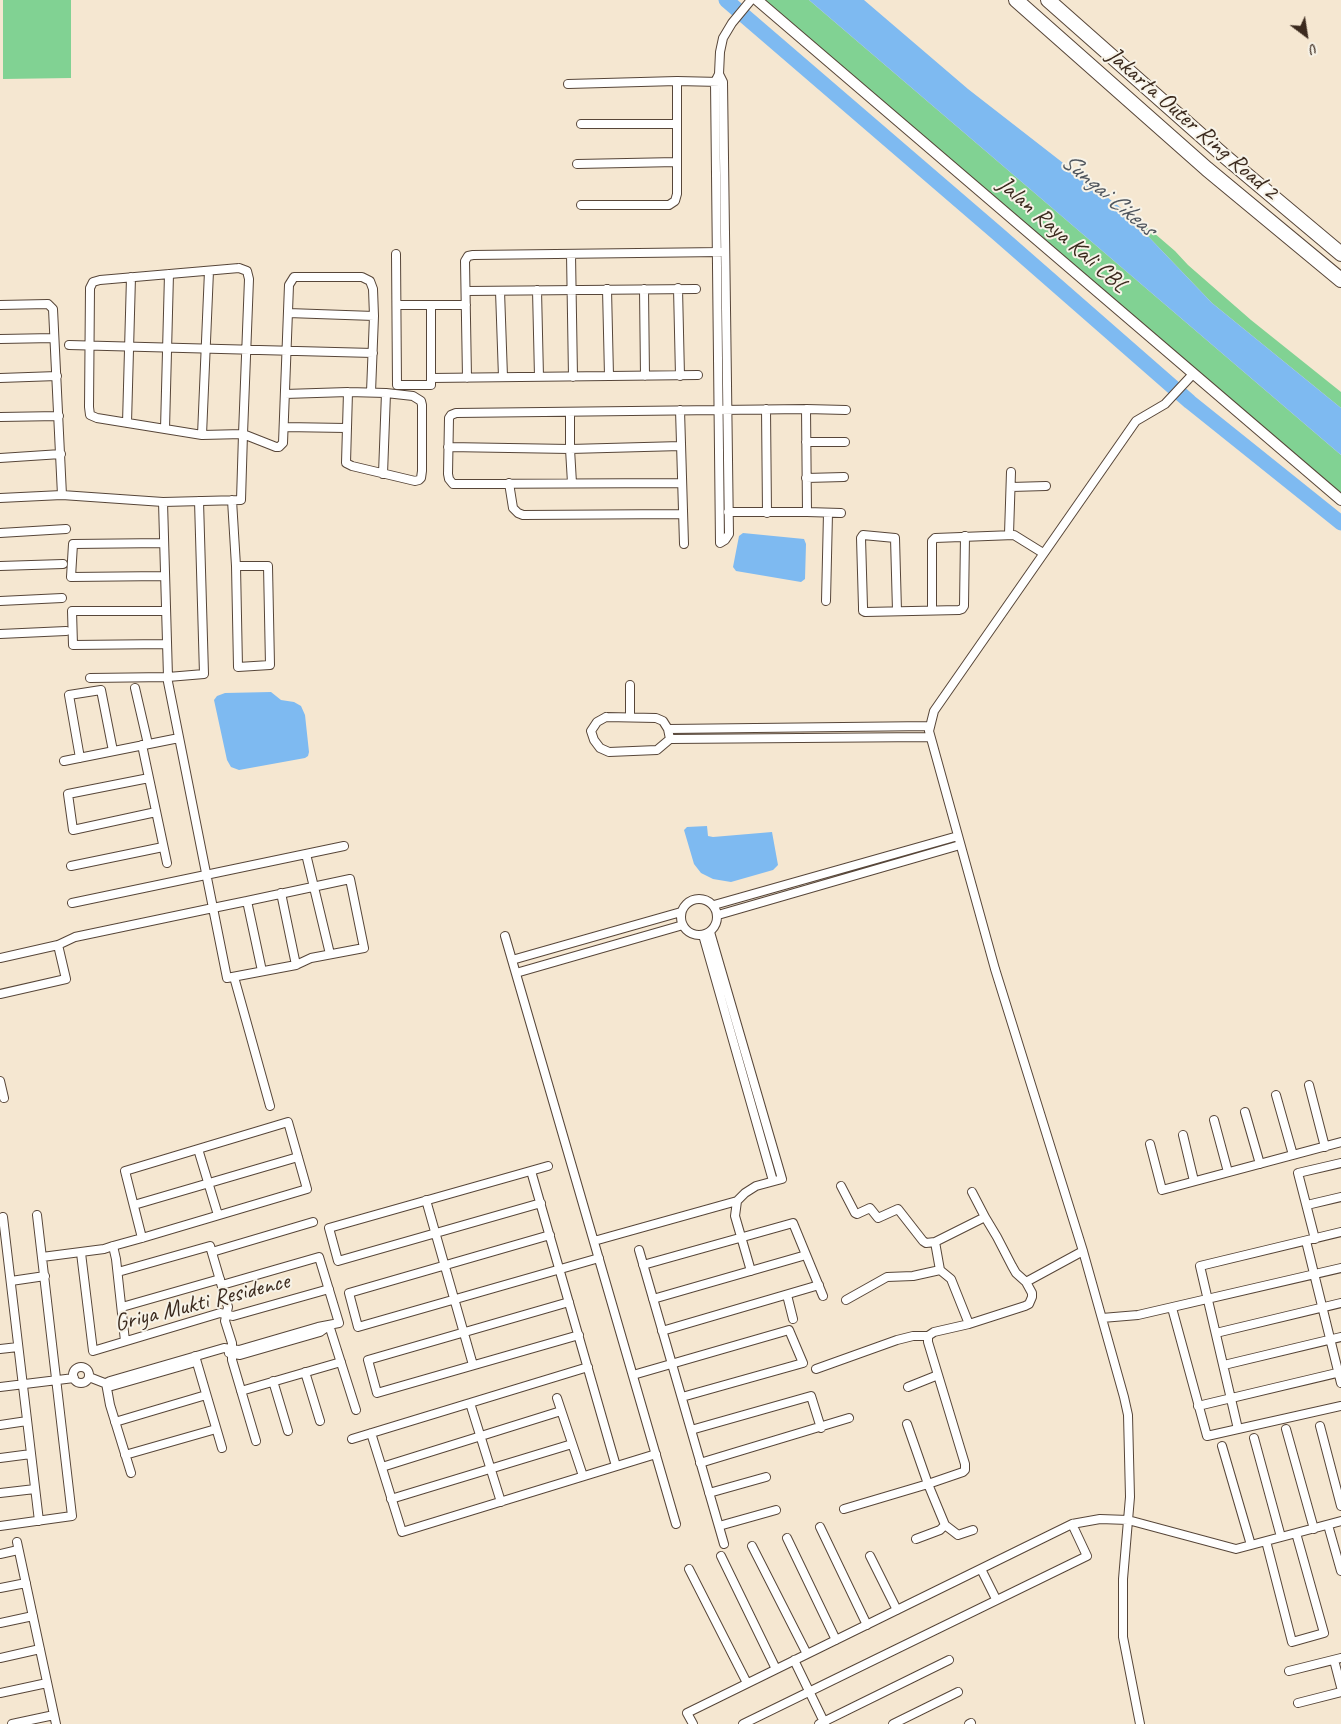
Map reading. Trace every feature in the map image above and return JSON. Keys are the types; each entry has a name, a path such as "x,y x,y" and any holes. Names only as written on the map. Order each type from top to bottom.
{"highway":[{"name":"Jakarta Outer Ring Road 2","path":"1016,0 1207,169 1341,280"},
{"name":"Jakarta Outer Ring Road 2","path":"1048,0 1215,147 1341,254"}],"main road":[{"name":"Jalan Raya Kali CBL","path":"757,0 1341,500"}],"street":[{"path":"721,252 718,409 720,544 729,534 727,409 721,252 720,52 723,38 732,23 751,0"},
{"path":"568,84 677,81 719,82"},
{"path":"581,205 673,204 675,202 677,194 677,81"},
{"path":"581,124 677,124"},
{"path":"577,164 677,162"},
{"path":"467,378 465,261 470,255 721,252"},
{"path":"396,254 397,386 431,385 431,305"},
{"path":"571,254 573,377"},
{"path":"0,498 62,495 163,502 241,500 243,434 247,350 249,279 247,271 239,268 96,281 91,285 89,412 93,416 202,436 243,434 280,447 283,443 284,427 290,285 294,278 362,277 367,278 372,284 374,316 371,392"},
{"path":"202,436 209,271"},
{"path":"165,429 169,274"},
{"path":"126,423 131,278"},
{"path":"678,288 680,376"},
{"path":"607,289 609,376"},
{"path":"644,289 645,376"},
{"path":"466,291 696,289"},
{"path":"537,290 539,377"},
{"path":"500,291 503,377"},
{"path":"0,305 50,305 54,313 62,495"},
{"path":"397,306 466,305"},
{"path":"288,313 374,316"},
{"path":"0,339 54,338"},
{"path":"69,345 373,353"},
{"path":"1140,1724 1123,1637 1122,1579 1130,1497 1128,1415 1083,1250 995,969 930,737 930,726 934,711 1136,422 1165,404 1193,374"},
{"path":"0,378 57,376"},
{"path":"431,378 698,376"},
{"path":"285,394 348,392 371,392 413,396 422,405 421,478 415,481 346,463 348,392"},
{"path":"383,474 386,393"},
{"path":"682,482 453,484 449,480 448,474 448,422 453,414 718,409 846,410"},
{"path":"766,409 766,513"},
{"path":"680,410 684,544"},
{"path":"806,410 807,512"},
{"path":"570,412 572,482"},
{"path":"0,417 59,416"},
{"path":"284,427 346,428"},
{"path":"806,442 845,442"},
{"path":"448,447 570,449 681,446"},
{"path":"0,458 61,454"},
{"path":"1009,534 1011,472"},
{"path":"806,478 844,477"},
{"path":"509,483 513,508 523,515 682,514"},
{"path":"1011,487 1046,486"},
{"path":"232,500 236,566 238,668 270,665 268,566 236,566"},
{"path":"90,678 168,680 204,674 199,501"},
{"path":"0,958 58,944 75,937 213,908 313,886 350,879 364,948 311,958 296,965 227,978 213,908 206,875 168,680 163,502"},
{"path":"728,512 841,513"},
{"path":"826,600 828,512"},
{"path":"0,532 66,529"},
{"path":"932,610 932,541 935,538 1009,534 1014,535 1044,553"},
{"path":"897,611 895,538 863,535 861,538 863,610 866,612 959,610 964,606 965,536"},
{"path":"164,543 73,544 71,577 165,576"},
{"path":"0,566 63,564"},
{"path":"0,601 62,598"},
{"path":"166,611 72,611 73,645 167,644"},
{"path":"0,634 66,631"},
{"path":"630,685 630,717"},
{"path":"136,688 149,778 167,863"},
{"path":"80,758 69,696 101,690 113,751"},
{"path":"670,740 668,728 663,721 656,718 606,717 596,722 591,731 594,740 600,748 609,752 657,750 670,740 930,737"},
{"path":"668,728 930,726"},
{"path":"792,727 792,738"},
{"path":"64,761 179,738"},
{"path":"149,778 68,794 73,830 156,812"},
{"path":"714,905 958,836"},
{"path":"718,915 960,845"},
{"path":"72,904 344,846"},
{"path":"71,866 163,847"},
{"path":"306,854 330,954"},
{"path":"281,893 296,965"},
{"path":"701,898 708,900 714,905 718,915 718,922 706,934 695,935 687,931 682,925 682,912 686,903 693,899 701,898"},
{"path":"247,900 262,971"},
{"path":"512,960 682,912"},
{"path":"516,973 682,925"},
{"path":"594,1241 737,1201 756,1186 782,1179 706,934"},
{"path":"505,936 676,1524"},
{"path":"0,994 66,979 58,944"},
{"path":"234,977 270,1106"},
{"path":"0,1081 4,1098"},
{"path":"1309,1086 1325,1147"},
{"path":"1276,1095 1293,1155"},
{"path":"1246,1112 1260,1164"},
{"path":"1214,1120 1228,1172"},
{"path":"42,1257 81,1253 113,1246 142,1238 307,1189 288,1122 125,1171 142,1238"},
{"path":"1183,1135 1194,1181"},
{"path":"1150,1144 1162,1190 1341,1142"},
{"path":"198,1149 218,1215"},
{"path":"134,1205 298,1157"},
{"path":"1315,1238 1298,1173 1341,1163"},
{"path":"541,1203 338,1261 329,1228 548,1166"},
{"path":"531,1171 616,1466"},
{"path":"841,1186 854,1213 857,1214 870,1208 878,1218 898,1209 926,1243 935,1242 985,1217"},
{"path":"816,1369 897,1340 913,1336 928,1336 934,1332 969,1324 1029,1304 1032,1293 1026,1282 1016,1273 972,1192"},
{"path":"1307,1205 1341,1197"},
{"path":"426,1200 473,1365"},
{"path":"737,1201 735,1216 751,1271"},
{"path":"0,1526 72,1516 38,1215"},
{"path":"3,1217 3,1243 11,1281 39,1521"},
{"path":"212,1252 314,1222"},
{"path":"643,1265 793,1223 823,1296"},
{"path":"1238,1429 1200,1266 1341,1232"},
{"path":"550,1235 348,1293 358,1327 599,1258"},
{"path":"1306,1241 1330,1340 1340,1372 1341,1383"},
{"path":"935,1242 940,1270 951,1279 969,1324"},
{"path":"113,1246 118,1272 125,1342"},
{"path":"118,1272 210,1246 228,1307 224,1321 232,1342 232,1360 256,1441"},
{"path":"639,1250 724,1544"},
{"path":"1026,1282 1083,1250"},
{"name":"Griya Mukti Residence","path":"81,1253 93,1352 220,1313 233,1316 329,1289"},
{"path":"653,1299 806,1255"},
{"path":"89,1377 112,1386 195,1359 232,1351 240,1355 276,1345 320,1332 338,1323 319,1257 122,1307"},
{"path":"1102,1318 1138,1316 1341,1268"},
{"path":"846,1300 887,1277 918,1275 940,1270"},
{"path":"11,1281 45,1276"},
{"path":"662,1331 819,1285"},
{"path":"787,1295 793,1319"},
{"path":"569,1302 368,1360 370,1368 377,1393 578,1335"},
{"path":"1216,1333 1341,1303"},
{"path":"1172,1308 1207,1436 1341,1406"},
{"path":"329,1326 356,1410"},
{"path":"633,1376 789,1330 803,1363 682,1398"},
{"path":"844,1509 961,1473 965,1466 928,1342 928,1336"},
{"path":"1224,1365 1341,1337"},
{"path":"0,1349 18,1347"},
{"path":"195,1359 222,1448"},
{"path":"241,1390 341,1362"},
{"path":"79,1367 87,1369 89,1377 82,1383 77,1382 73,1374 79,1367"},
{"path":"352,1439 588,1367"},
{"path":"305,1372 320,1421"},
{"path":"1198,1406 1340,1372"},
{"path":"908,1387 938,1374"},
{"path":"0,1387 74,1378"},
{"path":"273,1381 288,1431"},
{"path":"106,1383 107,1395 131,1473"},
{"path":"115,1422 206,1396"},
{"path":"691,1430 811,1396 820,1428"},
{"path":"557,1398 583,1476"},
{"path":"470,1403 501,1502"},
{"path":"382,1467 562,1411"},
{"path":"700,1463 849,1418"},
{"path":"0,1425 27,1422"},
{"path":"907,1424 945,1525 958,1536 973,1530"},
{"path":"1320,1426 1341,1506"},
{"path":"125,1455 216,1429"},
{"path":"1286,1429 1314,1528"},
{"path":"371,1433 402,1532 656,1454"},
{"path":"1254,1438 1281,1537"},
{"path":"392,1499 572,1444"},
{"path":"1222,1446 1251,1545"},
{"path":"0,1458 31,1454"},
{"path":"709,1493 766,1477"},
{"path":"0,1493 35,1489"},
{"path":"719,1526 776,1510"},
{"path":"693,1724 687,1713 1072,1524 1100,1519 1128,1520 1236,1549 1341,1521"},
{"path":"743,1724 1087,1556 1072,1524"},
{"path":"916,1539 940,1530 945,1525"},
{"path":"1328,1525 1341,1571"},
{"path":"820,1527 867,1625"},
{"path":"1266,1541 1292,1642 1324,1634 1296,1533"},
{"path":"787,1538 836,1640"},
{"path":"0,1554 18,1546 56,1724"},
{"path":"752,1546 807,1654"},
{"path":"721,1556 776,1669"},
{"path":"870,1556 897,1610"},
{"path":"689,1569 746,1683"},
{"path":"982,1569 996,1599"},
{"path":"0,1588 26,1583"},
{"path":"0,1623 33,1616"},
{"path":"0,1658 40,1649"},
{"path":"1289,1671 1338,1659 1341,1687"},
{"path":"794,1660 823,1723 948,1660"},
{"path":"0,1693 47,1683"},
{"path":"894,1724 958,1692"},
{"path":"1298,1703 1341,1692"},
{"path":"12,1724 54,1715"}],"green space":[{"path":"3,0 71,0 71,78 3,79"},
{"path":"754,0 809,0 1341,455 1341,500"},
{"path":"1121,208 1125,208 1251,320 1341,392 1341,408 1212,303"}],"water":[{"path":"809,0 864,0 968,89 1121,208 1212,303 1341,408 1341,455"},
{"path":"743,533 804,539 806,544 805,579 801,582 736,571 733,567 739,536"},
{"path":"271,692 281,700 294,702 301,706 305,715 308,756 239,770 231,767 227,760 214,700 217,696 225,693"},
{"path":"707,826 708,836 713,837 772,832 778,865 773,870 731,882 713,879 701,873 694,864 684,830 687,827"}],"waterway":[{"path":"726,0 1190,402 1341,523"}],"water label":[{"name":"Sungai Cikeas","path":"1108,195"}]}
